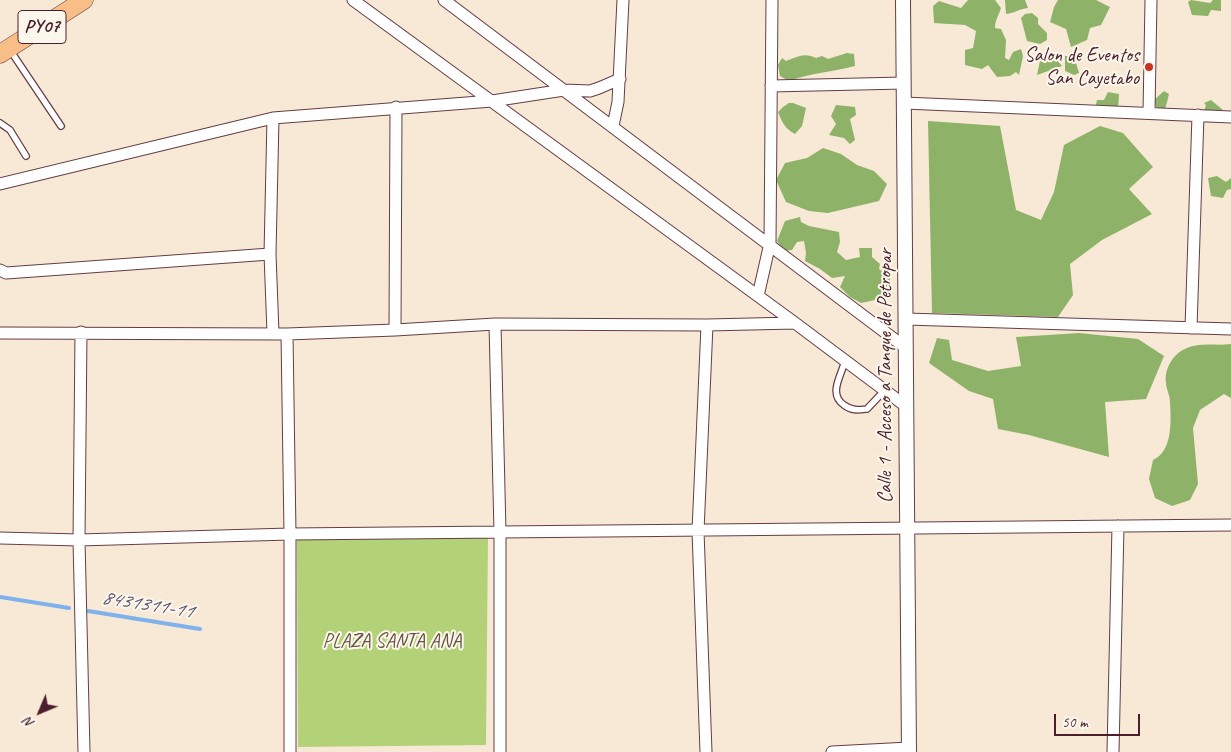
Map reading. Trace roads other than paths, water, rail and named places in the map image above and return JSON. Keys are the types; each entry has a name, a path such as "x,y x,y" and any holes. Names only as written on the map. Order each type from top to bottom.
{"highway":[{"name":"PY07","path":"4,51 84,0"}],"street":[{"path":"353,0 907,407"},
{"path":"444,0 770,243 906,348"},
{"path":"613,126 620,79 623,0"},
{"path":"758,296 770,243 772,0"},
{"name":"Calle 1 - Acceso a Tanque de Petropar","path":"903,0 909,750"},
{"path":"1148,113 1151,0"},
{"path":"0,184 273,118 492,101 564,90 590,91 620,79"},
{"path":"771,86 904,83"},
{"path":"904,103 1231,117"},
{"path":"395,330 396,107"},
{"path":"1191,328 1198,115"},
{"path":"273,118 270,254 273,333"},
{"path":"0,270 6,273 270,254"},
{"path":"906,319 1231,330"},
{"path":"0,333 287,334 495,324 707,325 795,323"},
{"path":"495,324 500,532 500,752"},
{"path":"706,752 698,531 707,325"},
{"path":"81,332 79,540 84,752"},
{"path":"287,334 290,534 290,752"},
{"path":"0,538 79,540 290,534 1231,525"},
{"path":"1113,752 1118,526"},
{"path":"832,752 909,750"}],"lane":[{"path":"4,51 61,126"},
{"path":"0,123 10,130 26,156"},
{"path":"845,361 836,389 836,396 842,404 853,410 867,408 884,391"}],"waterway":[{"name":"8431311-11","path":"0,597 69,608"},
{"name":"8431311-11","path":"88,611 200,629"}],"place":[{"name":"Salon de Eventos San Cayetabo","path":"1149,67"}],"park label":[{"name":"PLAZA SANTA ANA","path":"392,642"}]}
